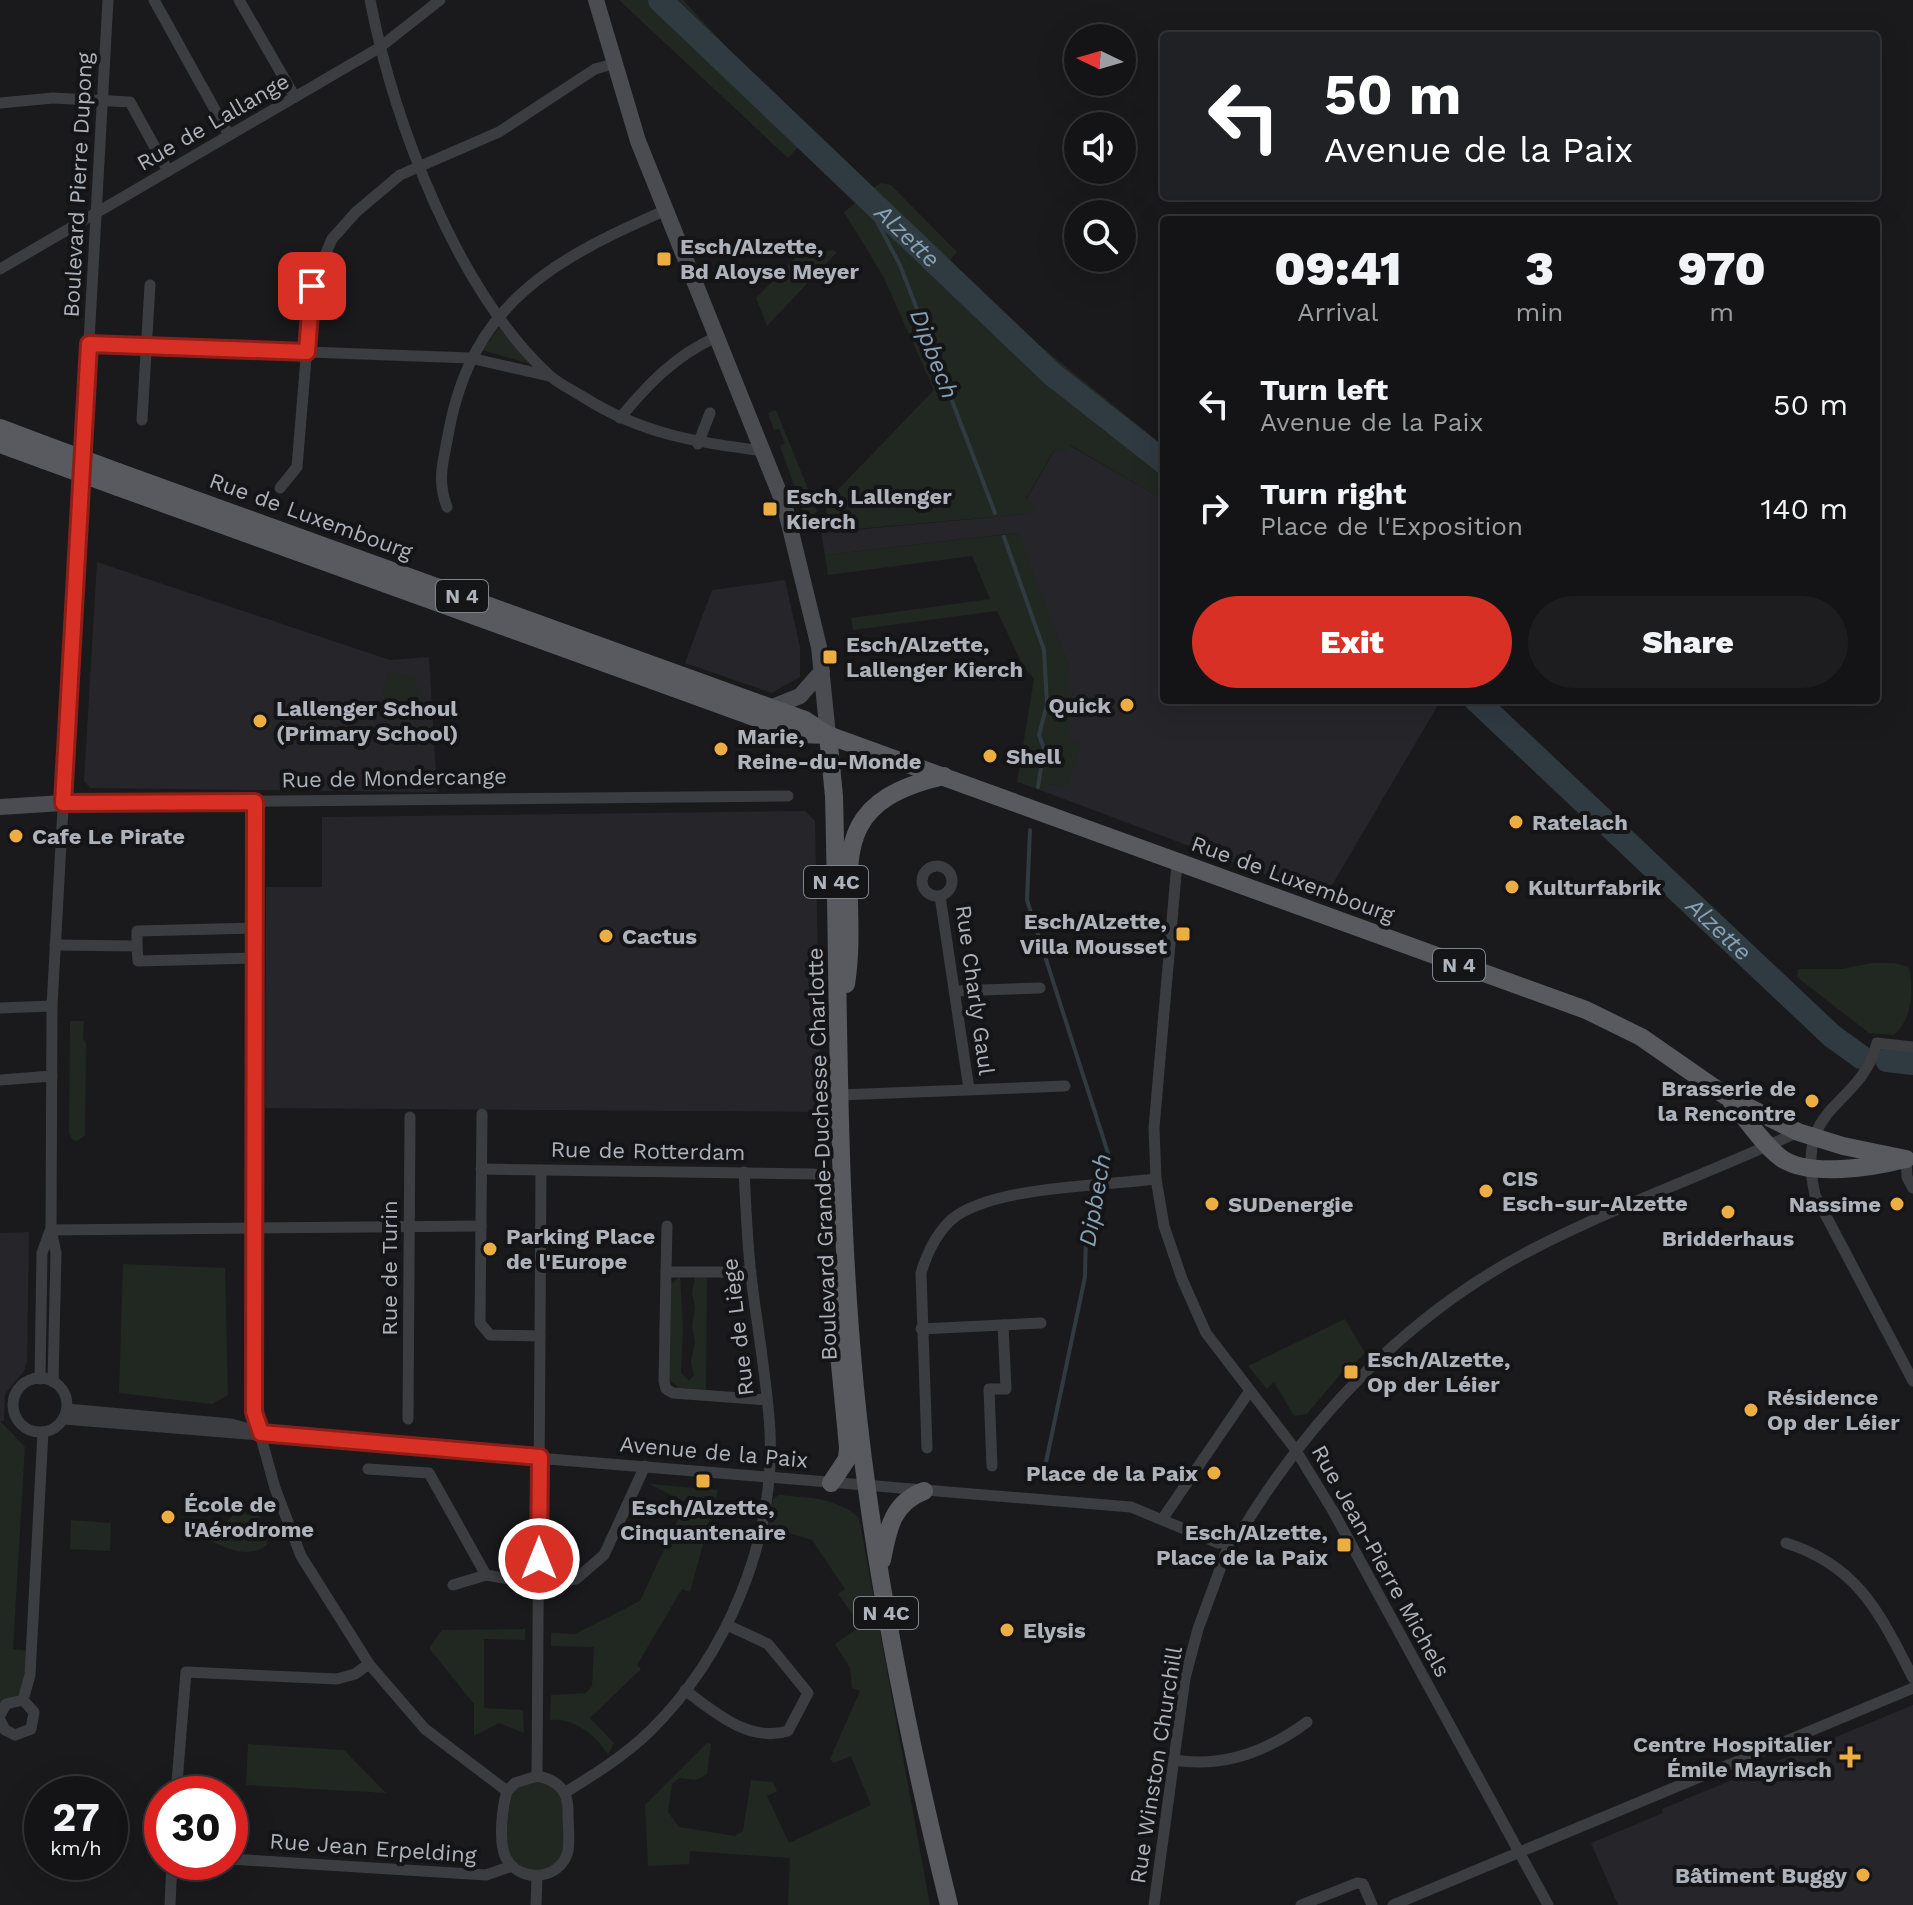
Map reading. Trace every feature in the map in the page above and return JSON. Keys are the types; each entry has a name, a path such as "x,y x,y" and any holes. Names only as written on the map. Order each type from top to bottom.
{"main road":[{"path":"596,0 613,64 664,211 764,451 798,549 822,671 828,735"},
{"name":"Rue de Luxembourg","path":"0,428 44,453"},
{"name":"Rue de Luxembourg","path":"0,444 44,453 801,734 828,735"},
{"name":"Rue de Luxembourg","path":"118,480 805,720 828,735 1586,1010 1641,1037 1726,1096"},
{"path":"770,708 800,696 822,671"},
{"name":"Boulevard Grande-Duchesse Charlotte","path":"828,735 834,796 844,1240 866,1486 925,1806 949,1905"},
{"path":"839,1030 850,958 850,861 855,834 866,813 893,791 944,776"},
{"name":"Rue de Mondercange","path":"0,807 63,803"},
{"name":"N 4","path":"1726,1096 1806,1135 1909,1159"},
{"name":"N 4","path":"1726,1096 1768,1146 1789,1162 1811,1168 1878,1166 1909,1159"},
{"name":"N 4C","path":"831,1483 847,1459 834,1302 844,1240"},
{"path":"880,1570 892,1517 908,1498 924,1491"},
{"name":"Boulevard Grande-Duchesse Charlotte","path":"925,1806 927,1862 938,1905"}],"street":[{"path":"154,0 229,135"},
{"path":"239,0 295,97"},
{"path":"370,0 379,48 418,166 498,315 550,376"},
{"name":"Rue de Lallange","path":"0,269 379,48 440,0"},
{"name":"Boulevard Pierre Dupong","path":"51,1230 52,1006 110,2"},
{"path":"280,488 297,467 312,286 332,239 379,190 418,166 499,132 595,69 613,64"},
{"path":"0,103 53,98 130,102 168,171"},
{"path":"447,507 439,485 451,421 470,358 498,315 555,265 664,211"},
{"path":"142,420 150,285"},
{"path":"620,418 650,381 671,362 716,337"},
{"path":"89,344 470,358 550,376 620,418 648,430 698,444 764,451"},
{"path":"698,444 710,413"},
{"name":"Rue de Mondercange","path":"63,803 788,796"},
{"path":"255,802 254,1412 280,1502 306,1567 369,1664 425,1729 507,1791"},
{"name":"Rue Jean-Pierre Michels","path":"1177,863 1154,1128 1156,1179 1164,1226 1182,1279 1206,1333 1295,1449 1333,1511 1548,1905"},
{"name":"Rue Charly Gaul","path":"940,896 969,1089"},
{"path":"255,928 137,931 138,961 255,958"},
{"path":"55,945 137,946"},
{"path":"955,991 1040,988"},
{"path":"0,1008 52,1006"},
{"path":"1249,1392 1163,1518 1218,1543 1230,1542 1239,1535 1295,1449 1377,1361 1414,1329 1494,1271 1601,1216 1768,1146 1806,1135 1871,1067 1877,1043 1913,1047"},
{"path":"0,1080 52,1076"},
{"path":"840,1095 1065,1086"},
{"path":"482,1114 480,1323 490,1335 540,1336"},
{"name":"Rue de Turin","path":"408,1419 410,1117"},
{"path":"1806,1135 1815,1195 1913,1381"},
{"path":"1909,1159 1907,1177 1913,1188"},
{"name":"Rue de Rotterdam","path":"481,1169 814,1174"},
{"path":"537,1776 541,1170"},
{"name":"Rue de Liège","path":"566,1792 612,1763 649,1731 685,1690 727,1625 746,1582 761,1527 770,1433 751,1272 744,1172"},
{"path":"927,1448 921,1273 928,1251 953,1218 988,1201 1028,1192 1156,1179"},
{"path":"51,1230 481,1226"},
{"path":"667,1226 666,1389 673,1393 767,1400"},
{"path":"40,1379 42,1253 51,1230"},
{"path":"51,1230 56,1253 53,1382"},
{"path":"666,1272 751,1272"},
{"path":"921,1329 1041,1323"},
{"path":"992,1466 989,1389 1006,1389 1003,1325"},
{"path":"23,1700 30,1675 43,1432 65,1414 65,1393 53,1382 40,1379 20,1387 14,1409 27,1429 43,1432"},
{"name":"Avenue de la Paix","path":"65,1414 230,1434 261,1433 1131,1507 1163,1518"},
{"path":"453,1585 486,1575 539,1584 576,1579 592,1569 604,1555 645,1466"},
{"path":"368,1469 429,1473 486,1575"},
{"name":"Rue Winston Churchill","path":"1154,1905 1185,1678 1198,1629 1230,1542"},
{"path":"1786,1543 1829,1561 1860,1587 1877,1609 1913,1678"},
{"path":"685,1690 738,1727 778,1734 788,1731 808,1693 768,1644 727,1625"},
{"path":"177,1776 186,1672 337,1679 355,1674 369,1664"},
{"path":"1393,1905 1913,1688"},
{"path":"23,1700 34,1712 31,1729 15,1735 0,1721 6,1704 23,1700"},
{"path":"1174,1760 1213,1764 1232,1760 1283,1740 1307,1722"},
{"path":"537,1776 548,1778 566,1792 568,1851 561,1864 550,1873 537,1876 523,1874 512,1866 503,1849 507,1791 515,1783 537,1776"},
{"name":"Rue Jean Erpelding","path":"248,1860 486,1875 512,1866"},
{"path":"536,1905 537,1876"},
{"path":"170,1905 171,1880"},
{"path":"1301,1905 1357,1883 1363,1884 1372,1905"}],"shaded area":[{"path":"619,0 683,0 809,136 788,158"},
{"path":"880,183 891,185 957,252 944,268 1160,443 1160,498 1070,445 1064,454 1054,450 1026,499 1036,507 1027,514 811,533 780,446 785,443 779,429 774,430 768,413 776,410 817,511 812,516 814,526 829,524 825,503 934,390 883,276 844,212"},
{"path":"837,252 767,326 756,298 799,254"},
{"path":"499,328 530,364 482,350"},
{"path":"1069,445 1160,498 1160,704 1439,704 1325,897 1040,790 1051,784 1069,740 1069,666 1017,533 825,555 821,533 1027,514 1026,500 1055,449 1064,453"},
{"path":"1018,533 1069,666 1069,739 1082,744 1066,788 1051,784 1040,790 1017,782 1034,679 1023,666 997,611 853,630 851,618 990,599 972,556 828,575 825,555"},
{"name":"Lallenger Schoul (Primary School)","path":"97,562 390,660 429,657 437,792 90,788 84,781"},
{"path":"785,580 800,647 800,677 772,693 685,663 712,590"},
{"path":"388,673 412,675 425,702 398,708 386,702 382,692"},
{"path":"805,811 815,821 821,1112 265,1108 266,887 322,887 322,817"},
{"path":"1872,963 1909,967 1910,1004 1905,1021 1894,1035 1869,1033 1797,977 1798,969 1841,969"},
{"path":"70,1021 84,1021 83,1038 86,1043 85,1135 77,1141 69,1133"},
{"path":"29,1232 27,1362 24,1371 5,1394 4,1421 0,1421 0,1233"},
{"path":"123,1264 225,1268 228,1395 212,1404 119,1393"},
{"path":"680,1276 683,1329 681,1373 689,1381 694,1375 691,1362 695,1342 692,1293 695,1277 707,1277 706,1390 679,1388 669,1380 671,1285"},
{"path":"1345,1319 1365,1353 1353,1365 1350,1363 1307,1414 1294,1416 1274,1382 1267,1389 1248,1366"},
{"path":"0,1421 25,1447 13,1649 31,1651 23,1686 0,1715"},
{"path":"649,1484 718,1490 690,1592 682,1589 637,1665 641,1669 590,1718 614,1743 608,1755 598,1741 576,1724 550,1720 551,1695 586,1693 592,1686 594,1647 551,1646 551,1633 575,1634 640,1601 686,1502"},
{"path":"779,1495 831,1502 859,1518 930,1905 788,1905 790,1858 690,1851 689,1864 648,1866 645,1805 707,1743 711,1744 707,1774 697,1780 679,1778 672,1784 668,1812 679,1827 735,1836 743,1831 751,1780 773,1782 777,1791 767,1796 789,1843 871,1805 851,1756 834,1763 830,1759 860,1691 852,1688 850,1668 835,1644 861,1626 838,1594 845,1589 812,1540 768,1527 773,1499"},
{"path":"244,1510 247,1515 259,1516 268,1537 267,1545 246,1552 210,1541 234,1514"},
{"path":"71,1520 111,1523 110,1551 70,1549"},
{"path":"525,1629 525,1640 484,1639 484,1708 523,1710 524,1733 499,1723 474,1736 474,1704 429,1648 442,1630"},
{"name":"Centre Hospitalier Émile Mayrisch","path":"1913,1705 1913,1905 1618,1905 1591,1843 1663,1813 1662,1809"},
{"path":"248,1744 344,1750 386,1793 248,1785"},
{"path":"548,1778 569,1803 561,1864 537,1876 506,1858 507,1791"}],"waterway":[{"name":"Alzette","path":"660,0 1052,374 1160,459"},
{"name":"Dipbech","path":"865,199 900,265 995,513"},
{"name":"Dipbech","path":"1004,537 1044,650 1047,704 1039,735 1044,749 1038,787"},
{"name":"Alzette","path":"1480,704 1832,1036 1861,1057"},
{"name":"Dipbech","path":"1030,830 1027,900 1108,1153 1100,1195 1086,1235 1085,1277 1042,1481"},
{"name":"Alzette","path":"1887,1060 1913,1063"}],"place":[{"name":"Esch/Alzette, Bd Aloyse Meyer","path":"664,259"},
{"name":"Esch, Lallenger Kierch","path":"770,509"},
{"name":"Esch/Alzette, Lallenger Kierch","path":"830,657"},
{"name":"Quick","path":"1127,705"},
{"name":"Lallenger Schoul (Primary School)","path":"260,721"},
{"name":"Marie, Reine-du-Monde","path":"721,749"},
{"name":"Shell","path":"990,756"},
{"name":"Ratelach","path":"1516,822"},
{"name":"Cafe Le Pirate","path":"16,836"},
{"name":"Kulturfabrik","path":"1512,887"},
{"name":"Esch/Alzette, Villa Mousset","path":"1183,934"},
{"name":"Cactus","path":"606,936"},
{"name":"Brasserie de la Rencontre","path":"1812,1101"},
{"name":"CIS Esch-sur-Alzette","path":"1486,1191"},
{"name":"SUDenergie","path":"1212,1204"},
{"name":"Nassime","path":"1897,1204"},
{"name":"Bridderhaus","path":"1728,1212"},
{"name":"Parking Place de l'Europe","path":"490,1249"},
{"name":"Esch/Alzette, Op der Léier","path":"1351,1372"},
{"name":"Résidence Op der Léier","path":"1751,1410"},
{"name":"Place de la Paix","path":"1214,1473"},
{"name":"Esch/Alzette, Cinquantenaire","path":"703,1481"},
{"name":"École de l'Aérodrome","path":"168,1517"},
{"name":"Esch/Alzette, Place de la Paix","path":"1344,1545"},
{"name":"Elysis","path":"1007,1630"},
{"name":"Centre Hospitalier Émile Mayrisch","path":"1850,1757"},
{"name":"Bâtiment Buggy","path":"1863,1875"}],"route":[{"path":"312,286 307,352 89,344 63,803 255,802 254,1412 261,1433 540,1457 539,1559"}]}
